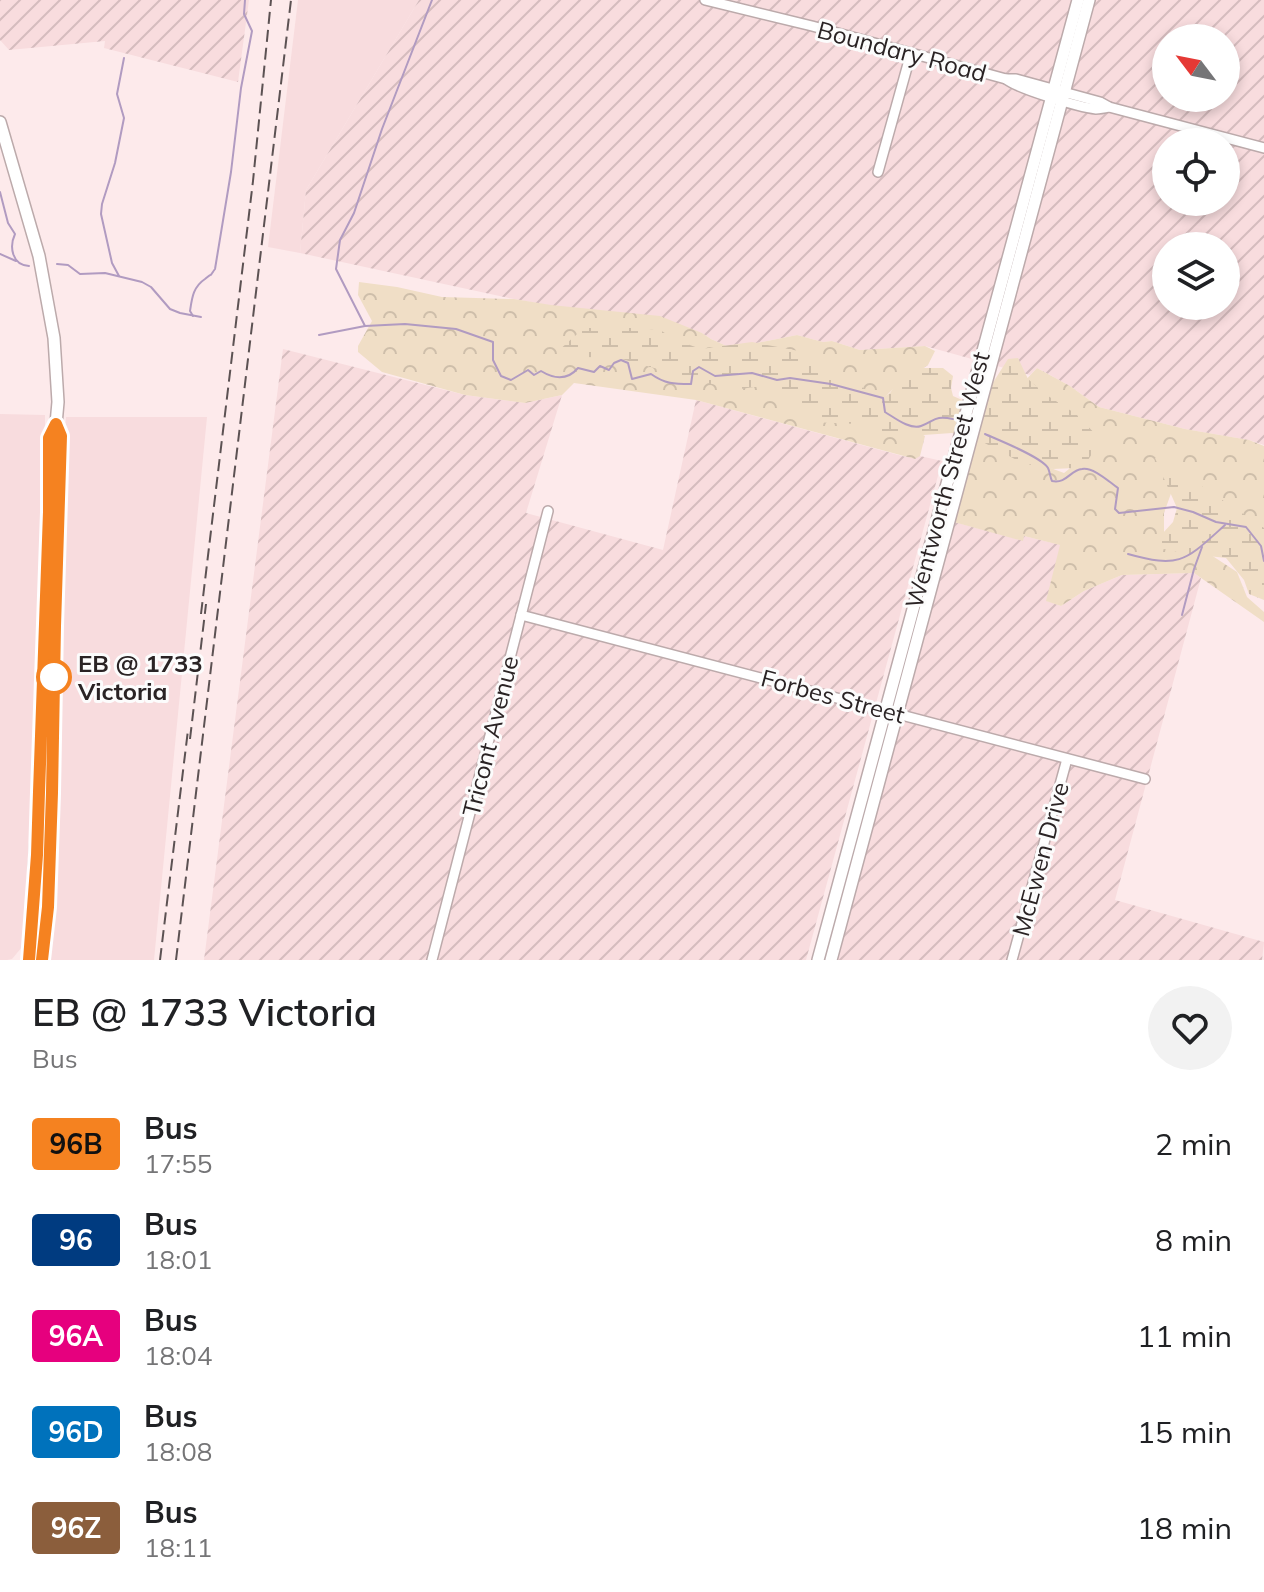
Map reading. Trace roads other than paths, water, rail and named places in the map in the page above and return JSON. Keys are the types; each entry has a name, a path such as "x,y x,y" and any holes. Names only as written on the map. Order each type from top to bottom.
{"main road":[{"name":"Wentworth Street West","path":"1058,95 1078,0"},
{"name":"Wentworth Street West","path":"831,960 892,712 1058,95 1089,0"},
{"path":"0,122 39,256 54,338 58,402 56,424 49,438 33,960"},
{"path":"33,960 48,884 61,436 56,424"},
{"name":"Wentworth Street West","path":"818,960 892,712"},
{"path":"37,835 44,840 42,878 48,884"}],"street":[{"name":"Boundary Road","path":"705,0 1006,79 1016,79 1058,95 1100,102 1264,148"},
{"path":"878,172 911,53"},
{"name":"Tricont Avenue","path":"432,960 548,511"},
{"name":"Forbes Street","path":"521,615 1145,779"},
{"name":"McEwen Drive","path":"1012,960 1067,759"}],"waterway":[{"path":"193,316 190,311 192,297 201,282 215,269 231,172 241,88 252,31 244,14 245,0"},
{"path":"365,326 336,269 340,240 354,213 382,129 432,0"},
{"path":"119,276 112,263 101,214 124,118 117,94 124,58"},
{"path":"0,192 8,223 15,234 13,254 19,262 29,266"},
{"path":"0,254 16,261"},
{"path":"57,264 68,265 80,274 105,273 142,282 151,287 170,309 201,317"},
{"path":"319,335 365,326 405,324 456,329 493,342 493,360 501,376 511,380 528,370 534,375 541,371 560,377 578,368 594,372 600,366 609,370 621,360 628,363 632,379 651,374 670,383 691,384 693,371 699,367 715,376 752,373 777,380 790,378 831,384 883,398 885,412 912,426 921,426 938,418 953,419"},
{"path":"985,434 1037,459 1048,468 1052,481 1061,481 1082,469 1096,473 1118,488 1115,509 1119,513 1174,507 1216,522 1246,527 1261,546 1264,561"},
{"path":"1128,554 1172,561 1191,554 1225,525"},
{"path":"1182,615 1202,547"}],"railway":[{"path":"201,614 253,181 271,0"},
{"path":"176,960 291,0"},
{"path":"190,739 206,604"},
{"path":"160,960 188,730"}],"place":[{"name":"EB @ 1733 Victoria","path":"54,677"}]}
